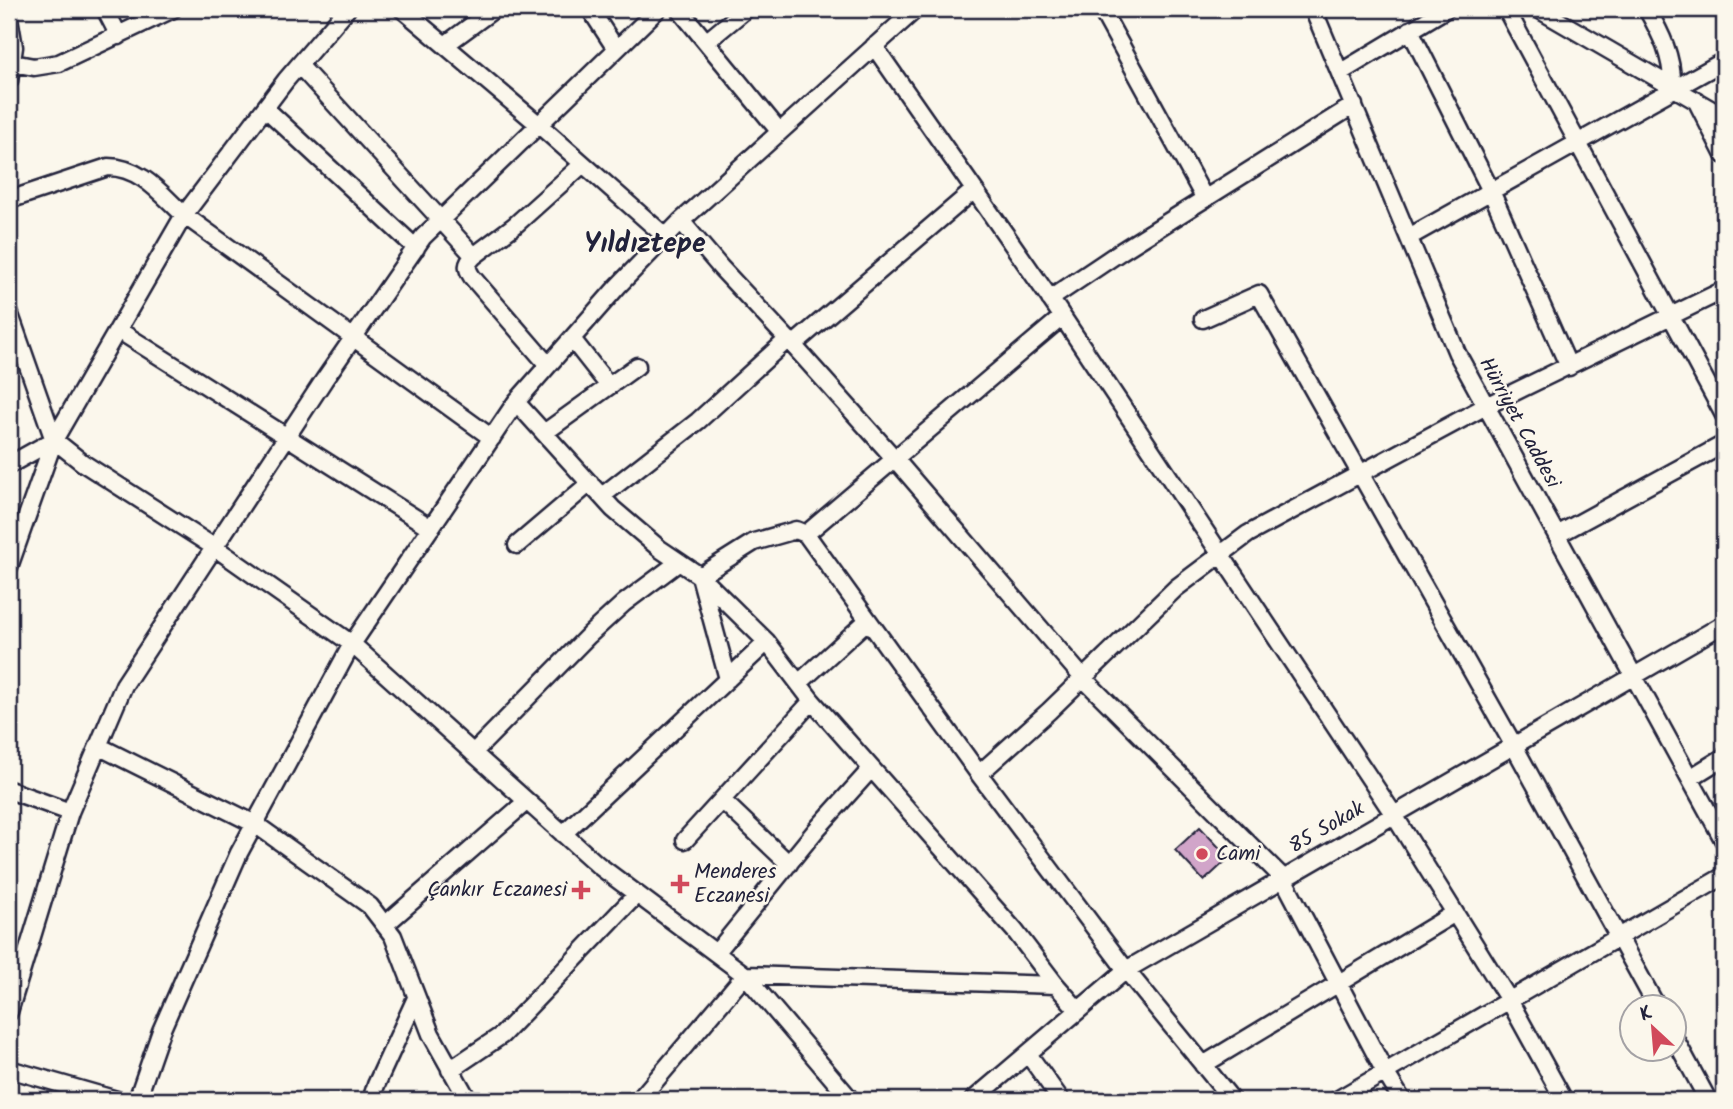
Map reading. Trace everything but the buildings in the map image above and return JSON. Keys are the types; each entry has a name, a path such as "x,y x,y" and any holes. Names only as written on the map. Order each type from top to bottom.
{"street":[{"path":"105,9 119,36"},
{"path":"13,63 34,67 59,63 173,9"},
{"path":"9,568 54,440 184,215 299,65 347,9"},
{"path":"402,9 666,237"},
{"path":"445,45 494,9"},
{"path":"590,9 616,49"},
{"path":"9,1012 71,813 124,685 286,438 416,248 440,220 658,9"},
{"path":"679,9 780,132"},
{"path":"706,42 746,9"},
{"path":"137,1100 161,1031 239,853 352,644 516,402 618,286 681,221 916,9"},
{"path":"1101,9 1205,199"},
{"name":"Hürriyet Caddesi","path":"1313,9 1457,353 1724,841"},
{"path":"1340,72 1446,9"},
{"path":"1506,9 1724,415"},
{"path":"1538,9 1724,117"},
{"path":"1647,9 1665,46 1672,68 1674,88"},
{"path":"9,18 13,32 13,63 9,80"},
{"path":"1410,30 1491,191 1569,367"},
{"path":"874,46 1050,299 1394,815 1508,1000 1563,1100"},
{"path":"1409,237 1724,61"},
{"path":"299,65 474,256"},
{"path":"1696,100 1724,155"},
{"path":"1050,299 1354,104"},
{"path":"265,108 416,248"},
{"path":"548,365 472,277 467,264 583,164"},
{"path":"9,200 108,167 137,173 184,215 492,438"},
{"path":"602,496 698,421 974,190"},
{"path":"681,221 895,459 1083,678 1283,877 1384,1072 1402,1100"},
{"path":"979,774 1176,588 1248,534 1486,406 1724,290"},
{"path":"1203,319 1259,294 1514,746 1649,993"},
{"path":"9,312 54,440 83,463 214,547 352,644 598,865 745,975 851,1100"},
{"path":"806,534 1062,317"},
{"path":"118,331 431,528"},
{"path":"572,339 609,386"},
{"path":"544,433 637,366"},
{"path":"516,402 602,496 660,549 700,576 767,642 812,701 1015,931 1078,1010"},
{"path":"9,465 54,440"},
{"path":"1557,535 1724,444"},
{"path":"517,545 590,483"},
{"path":"700,576 754,542 796,530 806,534 979,774 1126,970 1232,1100"},
{"path":"473,752 589,635 624,603 679,562"},
{"path":"700,576 728,679"},
{"path":"799,683 868,620"},
{"name":"85 Sokak","path":"973,1100 1126,970 1724,624"},
{"path":"563,834 767,642"},
{"path":"685,840 812,701"},
{"path":"98,746 255,824 370,906 387,925 399,948 431,1034 468,1100"},
{"path":"1690,778 1724,757"},
{"path":"716,953 789,863 871,769"},
{"path":"9,790 71,813"},
{"path":"387,925 527,800"},
{"path":"722,800 789,863"},
{"path":"1337,1100 1724,876"},
{"path":"450,1070 502,1035 637,894"},
{"path":"1203,1065 1455,913"},
{"path":"745,975 1056,985"},
{"path":"639,1100 745,975"},
{"path":"371,1100 416,998"},
{"path":"1028,1054 1061,1100"},
{"path":"1688,1063 1708,1100"},
{"path":"9,1069 117,1100"}],"place":[{"name":"Cami","path":"1202,854"},
{"name":"Menderes Eczanesi","path":"680,884"},
{"name":"Çankır Eczanesi","path":"581,890"}],"district":[{"name":"Yıldıztepe","path":"645,244"}]}
